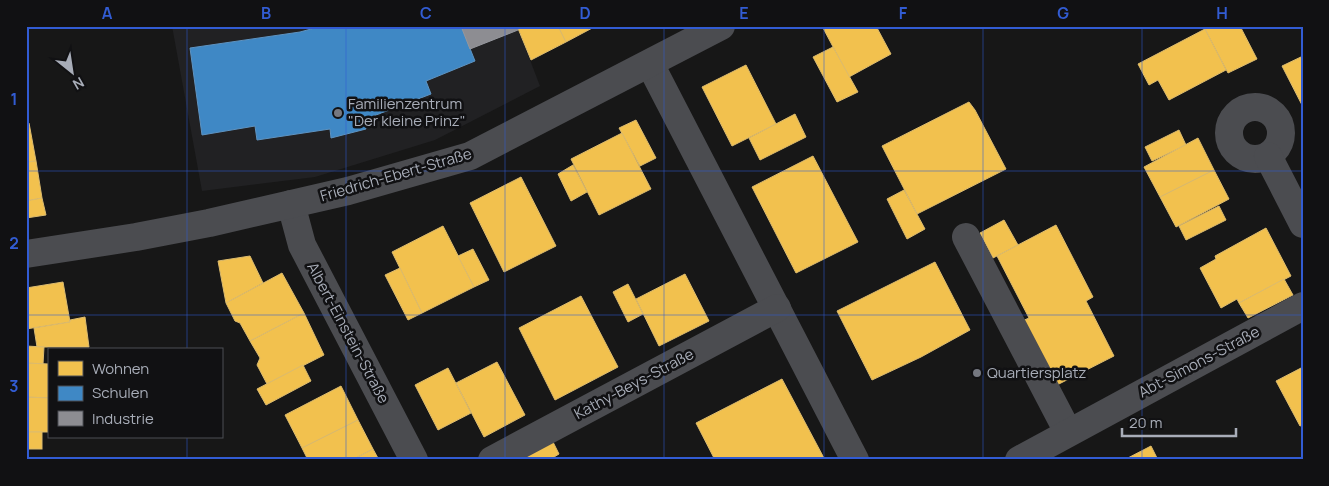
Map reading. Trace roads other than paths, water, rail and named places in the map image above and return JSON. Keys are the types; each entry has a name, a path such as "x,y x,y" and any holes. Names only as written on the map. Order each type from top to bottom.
{"street":[{"name":"Friedrich-Ebert-Straße","path":"26,254 136,237 209,223 348,191 470,156 721,26"},
{"path":"650,64 854,460"},
{"path":"1268,156 1303,224"},
{"name":"Albert-Einstein-Straße","path":"291,204 302,245 414,460"},
{"path":"966,237 1068,432"},
{"name":"Abt-Simons-Straße","path":"1019,460 1303,306"},
{"name":"Kathy-Beys-Straße","path":"492,460 777,308"}],"place":[{"name":"Familienzentrum \"Der kleine Prinz\"","path":"338,113"},
{"name":"Quartiersplatz","path":"977,373"}]}
